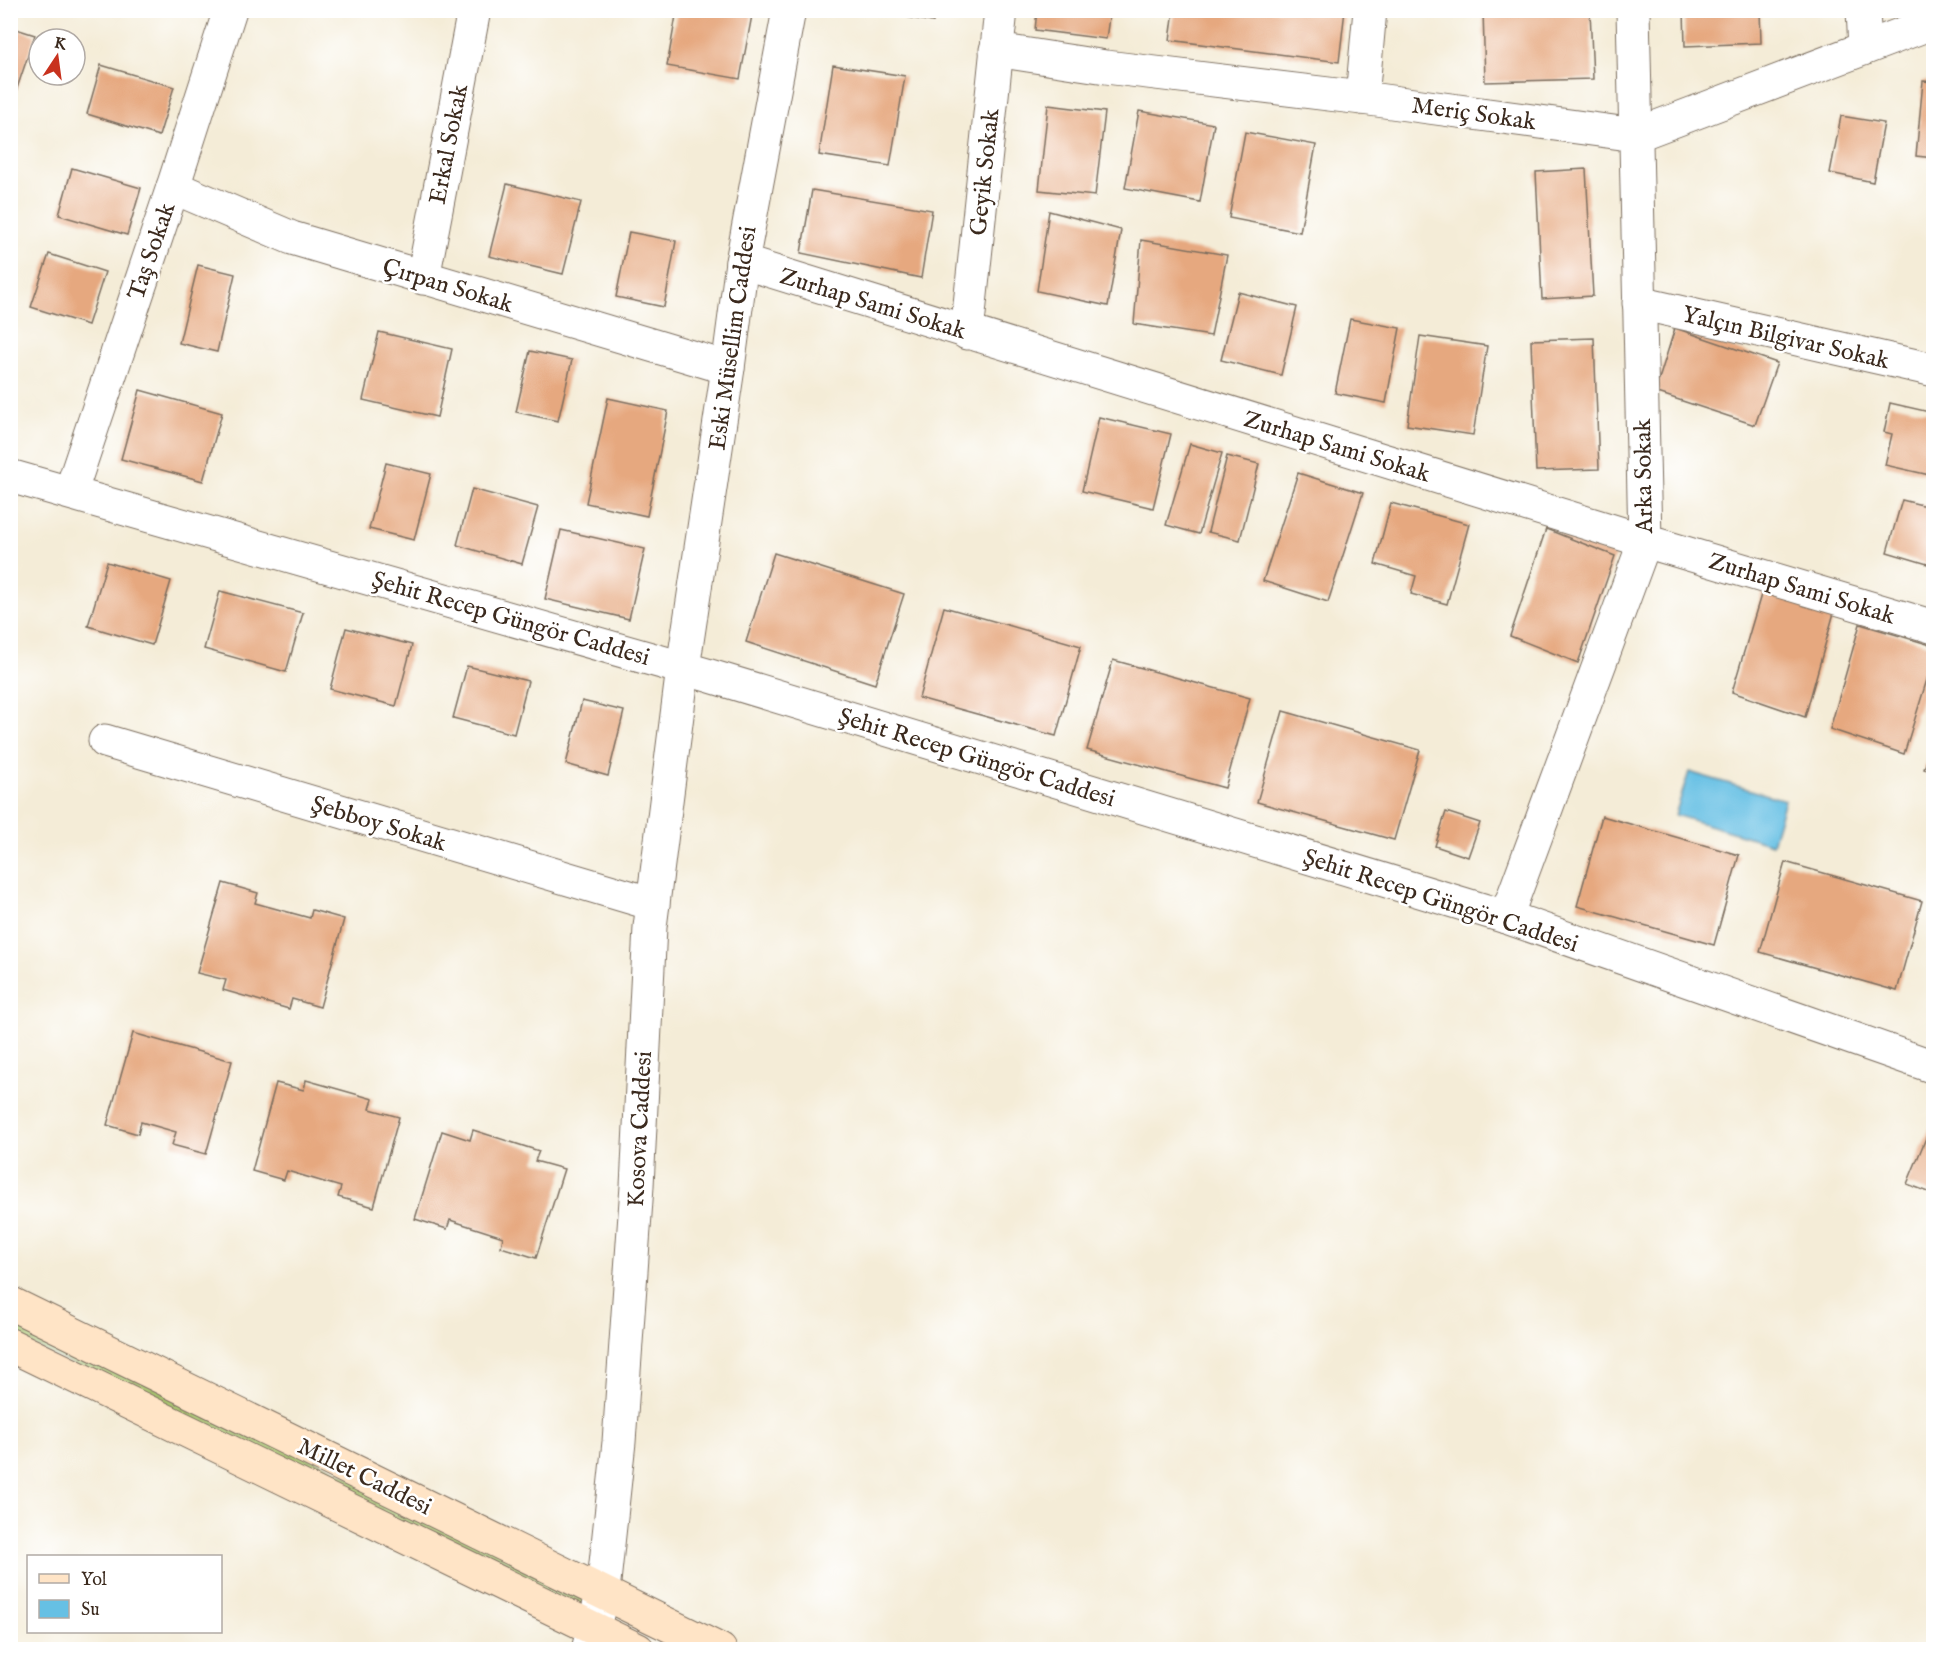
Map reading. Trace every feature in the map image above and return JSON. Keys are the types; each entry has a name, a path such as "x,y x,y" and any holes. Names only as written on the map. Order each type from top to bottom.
{"main road":[{"name":"Millet Caddesi","path":"10,1303 720,1650"},
{"name":"Millet Caddesi","path":"10,1345 591,1639 638,1650"}],"street":[{"name":"Taş Sokak","path":"71,491 230,10"},
{"name":"Erkal Sokak","path":"423,278 474,10"},
{"name":"Eski Müsellim Caddesi","path":"683,668 742,262 789,10"},
{"name":"Geyik Sokak","path":"968,333 1001,10"},
{"path":"1362,98 1370,10"},
{"name":"Arka Sokak","path":"1506,918 1645,541 1633,10"},
{"path":"1863,10 1865,48"},
{"name":"Meriç Sokak","path":"996,50 1106,67 1362,98 1636,135 1934,22"},
{"name":"Çırpan Sokak","path":"173,187 292,238 728,368"},
{"name":"Zurhap Sami Sokak","path":"742,262 1645,541 1934,627"},
{"name":"Yalçın Bilgivar Sokak","path":"1639,303 1934,370"},
{"name":"Şehit Recep Güngör Caddesi","path":"10,476 71,491 683,668 1506,918 1934,1067"},
{"name":"Kosova Caddesi","path":"591,1639 603,1591 621,1417 637,1186 650,927 683,668"},
{"name":"Şebboy Sokak","path":"105,741 653,904"}],"green space":[{"path":"10,1312 590,1594 585,1613 11,1335"}],"water":[{"path":"1689,772 1785,800 1772,844 1675,815"}],"building":[{"path":"677,10 753,10 740,79 667,66"},
{"path":"869,10 935,10 933,22"},
{"path":"1037,10 1110,10 1106,39 1035,30"},
{"path":"1174,10 1345,10 1339,62 1170,40"},
{"path":"1483,10 1590,10 1593,79 1485,82"},
{"path":"1684,10 1760,10 1761,43 1685,46"},
{"path":"10,27 27,32 27,59 10,106"},
{"path":"101,65 174,87 159,136 87,114"},
{"path":"833,65 905,76 890,166 819,155"},
{"path":"1923,81 1934,82 1934,158 1916,156"},
{"path":"1048,105 1105,112 1095,196 1039,190"},
{"path":"1139,111 1214,124 1200,202 1125,188"},
{"path":"1841,116 1884,123 1873,182 1830,173"},
{"path":"1245,132 1316,145 1300,232 1229,218"},
{"path":"72,168 141,188 127,235 59,215"},
{"path":"1586,169 1593,296 1542,299 1536,172"},
{"path":"507,184 581,202 563,274 489,256"},
{"path":"812,190 932,210 921,278 801,253"},
{"path":"1049,211 1121,230 1108,306 1037,291"},
{"path":"629,232 676,241 664,307 616,297"},
{"path":"1141,240 1227,255 1211,336 1134,324"},
{"path":"49,254 105,272 88,325 31,307"},
{"path":"198,265 235,274 217,352 179,343"},
{"path":"1238,292 1297,307 1281,375 1221,360"},
{"path":"1350,319 1400,328 1386,403 1335,393"},
{"path":"1675,328 1777,363 1755,425 1655,392"},
{"path":"379,332 452,349 437,417 363,400"},
{"path":"1420,336 1487,346 1473,435 1407,425"},
{"path":"1594,338 1599,469 1536,471 1531,340"},
{"path":"530,351 572,360 558,421 516,412"},
{"path":"140,390 222,413 203,481 121,459"},
{"path":"608,398 668,411 647,516 586,503"},
{"path":"1890,403 1934,413 1934,476 1885,465 1892,434 1884,432"},
{"path":"1099,417 1171,434 1153,508 1082,491"},
{"path":"1190,444 1222,453 1199,534 1166,525"},
{"path":"1227,456 1259,464 1240,540 1208,532"},
{"path":"386,463 431,474 414,540 369,529"},
{"path":"1298,473 1363,493 1328,602 1263,581"},
{"path":"472,489 538,507 522,564 457,545"},
{"path":"1902,500 1934,508 1934,566 1887,552"},
{"path":"1391,503 1469,524 1447,604 1411,594 1416,576 1375,564"},
{"path":"1546,529 1615,556 1578,663 1510,636"},
{"path":"561,530 645,549 629,619 545,599"},
{"path":"774,553 904,594 875,684 746,642"},
{"path":"107,562 171,581 152,645 88,626"},
{"path":"1763,588 1835,609 1805,717 1732,692"},
{"path":"220,591 303,613 286,672 204,649"},
{"path":"944,607 1081,646 1056,736 919,698"},
{"path":"1860,624 1934,646 1934,657 1904,754 1830,729"},
{"path":"346,628 412,645 396,706 330,689"},
{"path":"1113,660 1250,698 1225,788 1087,750"},
{"path":"467,666 528,681 514,734 453,718"},
{"path":"582,701 624,711 608,776 566,764"},
{"path":"1283,711 1420,750 1394,840 1257,802"},
{"path":"1934,743 1934,772 1924,769"},
{"path":"1446,812 1480,823 1468,857 1435,846"},
{"path":"1602,816 1739,855 1714,945 1577,906"},
{"path":"1785,862 1922,901 1897,991 1760,952"},
{"path":"223,883 258,893 255,903 310,918 312,910 344,919 320,1007 292,999 289,1009 223,990 226,980 197,973"},
{"path":"133,1033 232,1061 206,1154 172,1145 176,1132 141,1122 138,1134 107,1125"},
{"path":"306,1080 373,1099 370,1109 399,1117 374,1207 338,1197 341,1187 287,1171 284,1180 252,1171 276,1083 304,1090"},
{"path":"1934,1121 1934,1194 1907,1184"},
{"path":"473,1130 539,1151 535,1161 564,1169 536,1258 501,1247 503,1237 450,1220 447,1229 415,1219 442,1131 470,1140"}]}
